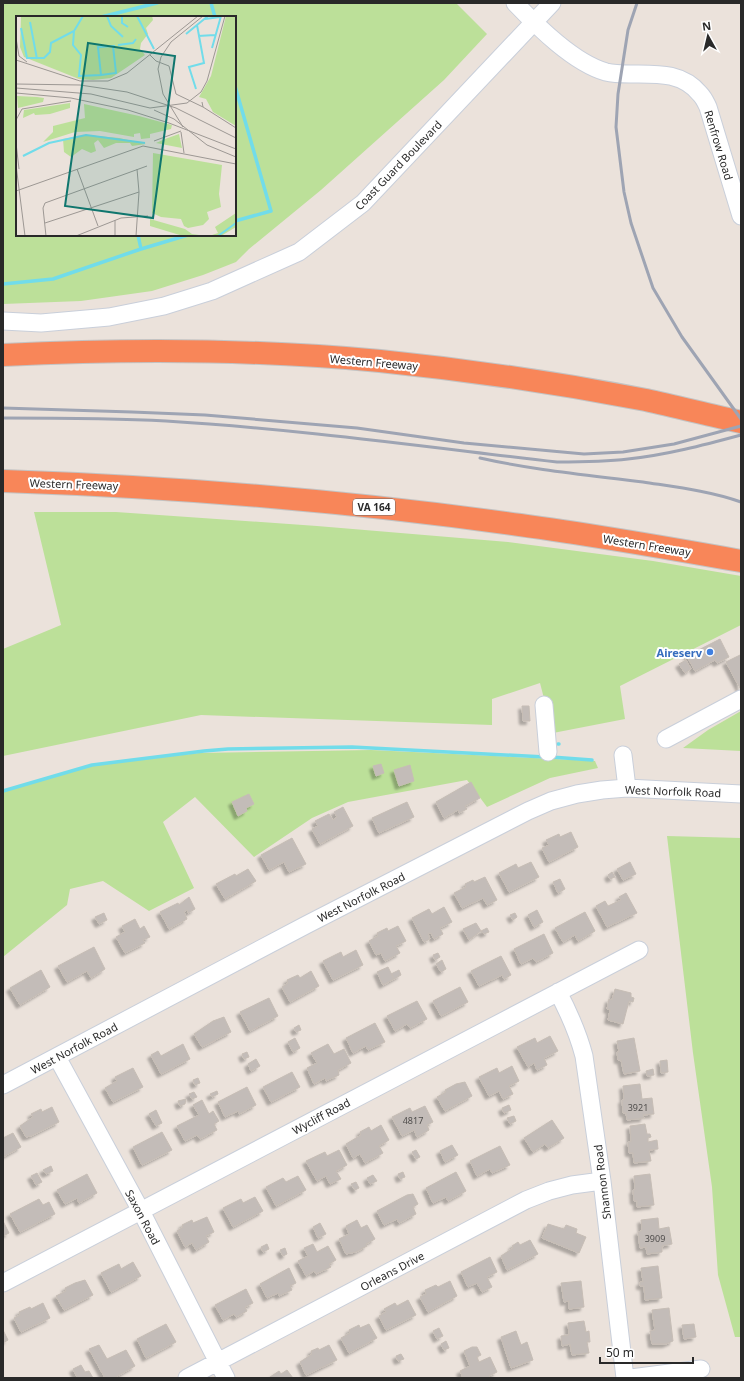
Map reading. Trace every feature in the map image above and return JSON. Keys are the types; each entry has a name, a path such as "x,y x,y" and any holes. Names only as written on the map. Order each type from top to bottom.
{"highway":[{"name":"Western Freeway","path":"3,355 53,352 198,351 380,361 476,372 562,385 686,409 741,422"},
{"name":"Western Freeway","path":"3,481 122,486 256,495 410,511 520,525 652,545 741,561"},
{"path":"3,496 97,492 256,495"}],"street":[{"name":"Renfrow Road","path":"515,3 534,22 588,65 607,72 621,74 672,75 688,83 701,94 708,107 741,216"},
{"name":"Coast Guard Boulevard","path":"3,321 41,323 109,318 164,306 212,291 299,252 364,203 552,3"},
{"path":"666,739 741,699"},
{"path":"544,705 548,752"},
{"path":"623,755 627,788"},
{"name":"West Norfolk Road","path":"3,1085 299,929 528,811 552,801 576,794 627,788 741,794"},
{"name":"Wycliff Road","path":"3,1283 639,950"},
{"name":"Shannon Road","path":"558,992 573,1020 584,1056 602,1181 625,1378"},
{"name":"Saxon Road","path":"57,1057 141,1211 226,1378"},
{"name":"Orleans Drive","path":"187,1378 526,1200 548,1191 572,1185 602,1181"},
{"path":"631,1378 701,1369"}],"green space":[{"path":"3,3 456,3 487,34 444,80 321,190 249,249 236,262 203,275 152,291 81,301 3,304"},
{"path":"34,512 116,512 317,526 508,542 653,561 741,576 741,625 620,686 625,719 553,733 540,683 492,699 492,725 201,715 3,756 3,649 61,625"},
{"path":"741,711 741,751 683,748 708,730"},
{"path":"371,750 595,761 598,768 550,778 487,807 467,780 348,802 312,818 254,857 195,797 163,822 194,888 149,911 103,881 70,889 67,905 3,957 3,791 88,766 199,753"},
{"path":"667,836 741,838 741,1337 735,1337 718,1275 712,1187 693,1053"}],"building":[{"name":"Aireserv","path":"720,639 729,657 717,663 715,660 695,671 687,656"},
{"path":"740,655 741,658 741,690 726,662"},
{"path":"686,660 691,669 685,673 679,664"},
{"path":"522,706 529,706 530,721 523,721"},
{"path":"381,764 384,773 376,776 373,766"},
{"path":"410,765 414,781 399,786 394,770"},
{"path":"471,782 480,798 465,806 467,809 459,813 458,810 444,818 436,802"},
{"path":"249,794 254,804 246,808 247,811 238,816 232,802"},
{"path":"407,802 414,817 379,833 372,818"},
{"path":"343,807 353,826 320,844 312,829 318,826 315,821 329,814 333,820 337,817 334,812"},
{"path":"571,832 578,847 549,862 542,848 549,845 546,840 559,834 560,837"},
{"path":"292,838 306,864 289,872 284,862 269,870 261,855"},
{"path":"531,862 539,877 509,892 499,873 516,864 518,868"},
{"path":"630,862 636,874 623,880 617,869"},
{"path":"248,869 256,881 225,899 216,884 235,874 236,876"},
{"path":"612,872 615,877 610,879 608,875"},
{"path":"485,877 497,900 487,905 483,898 462,908 454,893 466,887 465,884"},
{"path":"560,879 565,889 558,893 553,882"},
{"path":"626,893 637,913 607,927 596,906 605,901 608,906 621,900 619,897"},
{"path":"189,897 195,909 188,913 187,910 184,912 187,919 169,929 160,912 178,903 179,905"},
{"path":"444,907 452,922 440,928 443,934 434,939 431,933 428,934 430,939 424,942 412,918 429,909 432,914"},
{"path":"537,910 543,922 534,927 528,915"},
{"path":"585,912 595,931 578,941 575,935 563,942 555,928"},
{"path":"104,913 107,920 99,924 95,917"},
{"path":"515,913 517,917 513,920 510,915"},
{"path":"135,919 140,929 144,926 150,937 143,940 145,943 125,953 116,937 125,932 122,926"},
{"path":"476,923 481,931 469,940 463,929"},
{"path":"398,926 406,941 396,946 400,953 385,961 381,953 376,955 369,941 378,936 377,933 387,928 388,931"},
{"path":"487,928 489,932 484,934 481,931"},
{"path":"544,934 553,953 536,962 533,958 521,964 514,949"},
{"path":"94,947 105,969 91,978 87,971 67,982 58,966"},
{"path":"356,950 363,965 333,980 323,961 341,952 343,957"},
{"path":"438,953 440,957 435,960 433,955"},
{"path":"501,956 511,975 504,979 502,975 479,986 471,971"},
{"path":"442,960 446,969 441,972 436,964"},
{"path":"388,967 394,979 383,985 377,972"},
{"path":"41,970 50,987 20,1005 10,988"},
{"path":"399,970 401,975 394,979 391,974"},
{"path":"311,971 319,986 290,1002 282,987 288,983 287,980 298,975 300,978"},
{"path":"460,987 468,1002 441,1016 433,1001"},
{"path":"615,989 631,993 631,997 634,998 633,1002 629,1001 623,1024 608,1020 610,1010 607,1009 609,999 612,1000"},
{"path":"269,998 278,1016 250,1031 240,1012"},
{"path":"417,1001 427,1019 410,1028 407,1024 395,1031 387,1016"},
{"path":"224,1017 231,1032 202,1047 194,1034 213,1021"},
{"path":"375,1023 385,1042 368,1050 366,1046 353,1053 346,1038"},
{"path":"299,1025 301,1030 296,1032 294,1028"},
{"path":"550,1036 558,1051 544,1058 547,1065 537,1070 534,1063 528,1067 517,1047 535,1038 537,1043"},
{"path":"295,1038 300,1048 293,1052 288,1042"},
{"path":"634,1038 640,1071 624,1074 621,1060 618,1060 617,1052 619,1052 617,1041"},
{"path":"183,1044 190,1059 161,1074 151,1055 158,1051 161,1056"},
{"path":"328,1044 334,1054 344,1049 351,1063 338,1070 339,1075 326,1081 325,1078 314,1084 307,1068 317,1063 311,1053"},
{"path":"247,1052 249,1057 244,1059 242,1054"},
{"path":"256,1059 260,1066 251,1071 248,1064"},
{"path":"667,1060 668,1072 661,1073 660,1061"},
{"path":"512,1066 519,1081 509,1086 513,1094 503,1099 499,1091 489,1096 479,1077 497,1068 499,1073"},
{"path":"133,1068 143,1087 113,1102 105,1088 117,1081 115,1077"},
{"path":"653,1069 654,1075 647,1076 646,1071"},
{"path":"292,1072 300,1087 271,1102 263,1087"},
{"path":"198,1078 200,1083 195,1085 193,1080"},
{"path":"465,1082 472,1096 445,1111 437,1097 446,1092 445,1090 456,1084"},
{"path":"640,1084 642,1099 652,1098 654,1114 643,1115 644,1118 627,1120 626,1113 623,1113 623,1086"},
{"path":"247,1087 256,1105 239,1114 238,1111 225,1117 218,1102"},
{"path":"217,1091 218,1094 212,1097 210,1094"},
{"path":"194,1092 197,1097 192,1099 189,1094"},
{"path":"186,1099 185,1104 180,1106 178,1101"},
{"path":"202,1100 209,1114 213,1111 219,1121 214,1124 217,1130 200,1139 197,1135 185,1141 177,1126 199,1115 193,1105"},
{"path":"509,1105 511,1110 504,1113 502,1108"},
{"path":"425,1106 433,1122 427,1125 429,1130 417,1137 414,1130 402,1136 392,1117 410,1108 412,1112"},
{"path":"52,1107 59,1122 26,1137 20,1126 33,1117 31,1114 41,1109 42,1112"},
{"path":"156,1110 162,1123 156,1126 149,1114"},
{"path":"514,1116 516,1121 510,1124 507,1118"},
{"path":"552,1120 564,1138 548,1148 545,1144 533,1152 524,1138"},
{"path":"645,1124 647,1134 650,1134 651,1137 648,1138 648,1142 657,1140 658,1149 649,1150 651,1161 634,1163 633,1153 629,1153 628,1142 631,1142 630,1126"},
{"path":"381,1125 389,1140 379,1146 383,1153 365,1163 360,1154 353,1158 346,1144 361,1135 360,1132 369,1127 371,1131"},
{"path":"162,1132 172,1150 142,1165 133,1147"},
{"path":"13,1133 21,1147 3,1157 3,1138"},
{"path":"452,1145 458,1155 445,1162 440,1151"},
{"path":"500,1146 510,1165 492,1173 490,1169 477,1176 470,1161"},
{"path":"339,1150 347,1165 336,1171 341,1179 330,1184 326,1176 317,1181 306,1161 325,1152 327,1156"},
{"path":"416,1150 420,1157 416,1159 412,1152"},
{"path":"51,1166 53,1171 46,1174 43,1170"},
{"path":"403,1172 405,1177 400,1179 398,1174"},
{"path":"456,1172 466,1191 448,1201 446,1197 433,1203 426,1188"},
{"path":"37,1173 42,1182 36,1185 31,1176"},
{"path":"87,1174 97,1193 79,1203 77,1198 65,1204 57,1190"},
{"path":"650,1174 654,1205 637,1207 637,1201 634,1201 634,1176"},
{"path":"373,1175 377,1181 370,1184 367,1178"},
{"path":"298,1176 306,1190 276,1206 266,1187 283,1178 286,1182"},
{"path":"356,1182 359,1188 355,1190 351,1184"},
{"path":"413,1194 418,1204 413,1207 416,1214 399,1223 397,1219 384,1225 377,1211 407,1195"},
{"path":"255,1197 263,1211 233,1227 223,1208 241,1199 243,1203"},
{"path":"39,1199 43,1205 49,1202 55,1214 20,1232 10,1214"},
{"path":"207,1217 214,1232 206,1236 209,1242 196,1250 192,1243 185,1247 177,1231 183,1227 182,1225 192,1220 193,1223"},
{"path":"658,1218 659,1229 669,1227 672,1244 662,1246 662,1252 647,1254 646,1247 640,1248 638,1232 642,1229 641,1220"},
{"path":"357,1220 361,1228 367,1225 375,1239 366,1244 367,1246 356,1252 346,1254 339,1239 349,1234 346,1226"},
{"path":"3,1221 9,1233 3,1236"},
{"path":"320,1223 326,1234 318,1238 313,1227"},
{"path":"548,1224 564,1229 566,1225 577,1229 576,1233 586,1237 579,1253 542,1238"},
{"path":"530,1240 538,1254 507,1270 501,1256 513,1248 512,1246 518,1242 520,1245"},
{"path":"267,1244 269,1249 263,1252 261,1247"},
{"path":"313,1244 317,1252 328,1246 336,1260 329,1264 331,1267 316,1274 314,1271 306,1276 298,1261 308,1256 304,1248"},
{"path":"285,1248 287,1254 283,1256 280,1250"},
{"path":"490,1257 497,1272 487,1277 492,1287 482,1292 477,1283 468,1287 461,1272"},
{"path":"133,1262 141,1276 111,1292 101,1273 119,1264 121,1269"},
{"path":"658,1266 662,1298 645,1300 644,1286 640,1286 640,1282 643,1282 641,1268"},
{"path":"289,1268 296,1283 290,1286 292,1290 279,1296 278,1293 267,1298 260,1284"},
{"path":"85,1280 93,1295 64,1310 56,1296 66,1291 65,1288"},
{"path":"450,1281 457,1296 428,1312 420,1297 426,1294 425,1290 436,1285 438,1287"},
{"path":"581,1281 584,1307 569,1309 569,1301 564,1302 561,1283"},
{"path":"246,1289 253,1303 245,1307 247,1311 236,1317 234,1314 223,1320 215,1305"},
{"path":"408,1300 416,1315 386,1330 379,1316 386,1312 384,1309 395,1303 397,1306"},
{"path":"43,1303 50,1318 21,1332 14,1318 20,1315 19,1312 30,1307 31,1309"},
{"path":"669,1308 673,1341 666,1344 652,1344 650,1331 655,1330 652,1310"},
{"path":"584,1321 586,1332 589,1331 590,1342 587,1342 589,1353 572,1355 570,1344 562,1346 561,1336 569,1335 568,1323"},
{"path":"166,1324 176,1342 146,1358 137,1339"},
{"path":"369,1324 377,1338 349,1353 341,1338 350,1333 349,1330 359,1325 360,1328"},
{"path":"694,1324 696,1337 684,1339 682,1325"},
{"path":"439,1328 443,1336 437,1339 433,1331"},
{"path":"3,1330 8,1340 3,1343"},
{"path":"516,1331 521,1345 527,1342 533,1360 511,1368 501,1337"},
{"path":"446,1341 449,1348 444,1350 441,1344"},
{"path":"99,1345 107,1359 126,1350 135,1366 114,1378 105,1378 89,1349"},
{"path":"329,1345 337,1360 306,1375 300,1362 312,1354 311,1351 318,1348 319,1350"},
{"path":"472,1347 477,1347 481,1355 477,1357 479,1362 490,1357 497,1372 489,1376 490,1378 463,1378 460,1371 470,1366 464,1351"},
{"path":"401,1354 404,1359 398,1361 396,1356"},
{"path":"81,1365 85,1372 89,1371 93,1378 75,1378 77,1377 73,1369"},
{"path":"287,1370 293,1378 270,1377 279,1371 281,1374"}],"waterway":[{"path":"105,16 157,3"},
{"path":"211,3 215,16"},
{"path":"236,89 271,211 236,221"},
{"path":"3,284 53,279 141,249 138,236"},
{"path":"141,249 185,236"},
{"path":"3,791 92,765 228,749 352,747 545,757"},
{"path":"551,757 592,760"}],"railway":[{"path":"637,3 628,30 618,94 616,127 624,192 631,223 653,288 682,337 741,419"},
{"path":"3,408 205,415 357,428 464,443 584,454 623,452 674,444 741,426"},
{"path":"3,418 125,419 215,424 362,439 557,462 619,460 656,455 741,435"},
{"path":"480,458 540,469 643,482 705,492 741,502"}],"place":[{"name":"Aireserv","path":"710,652"}]}
